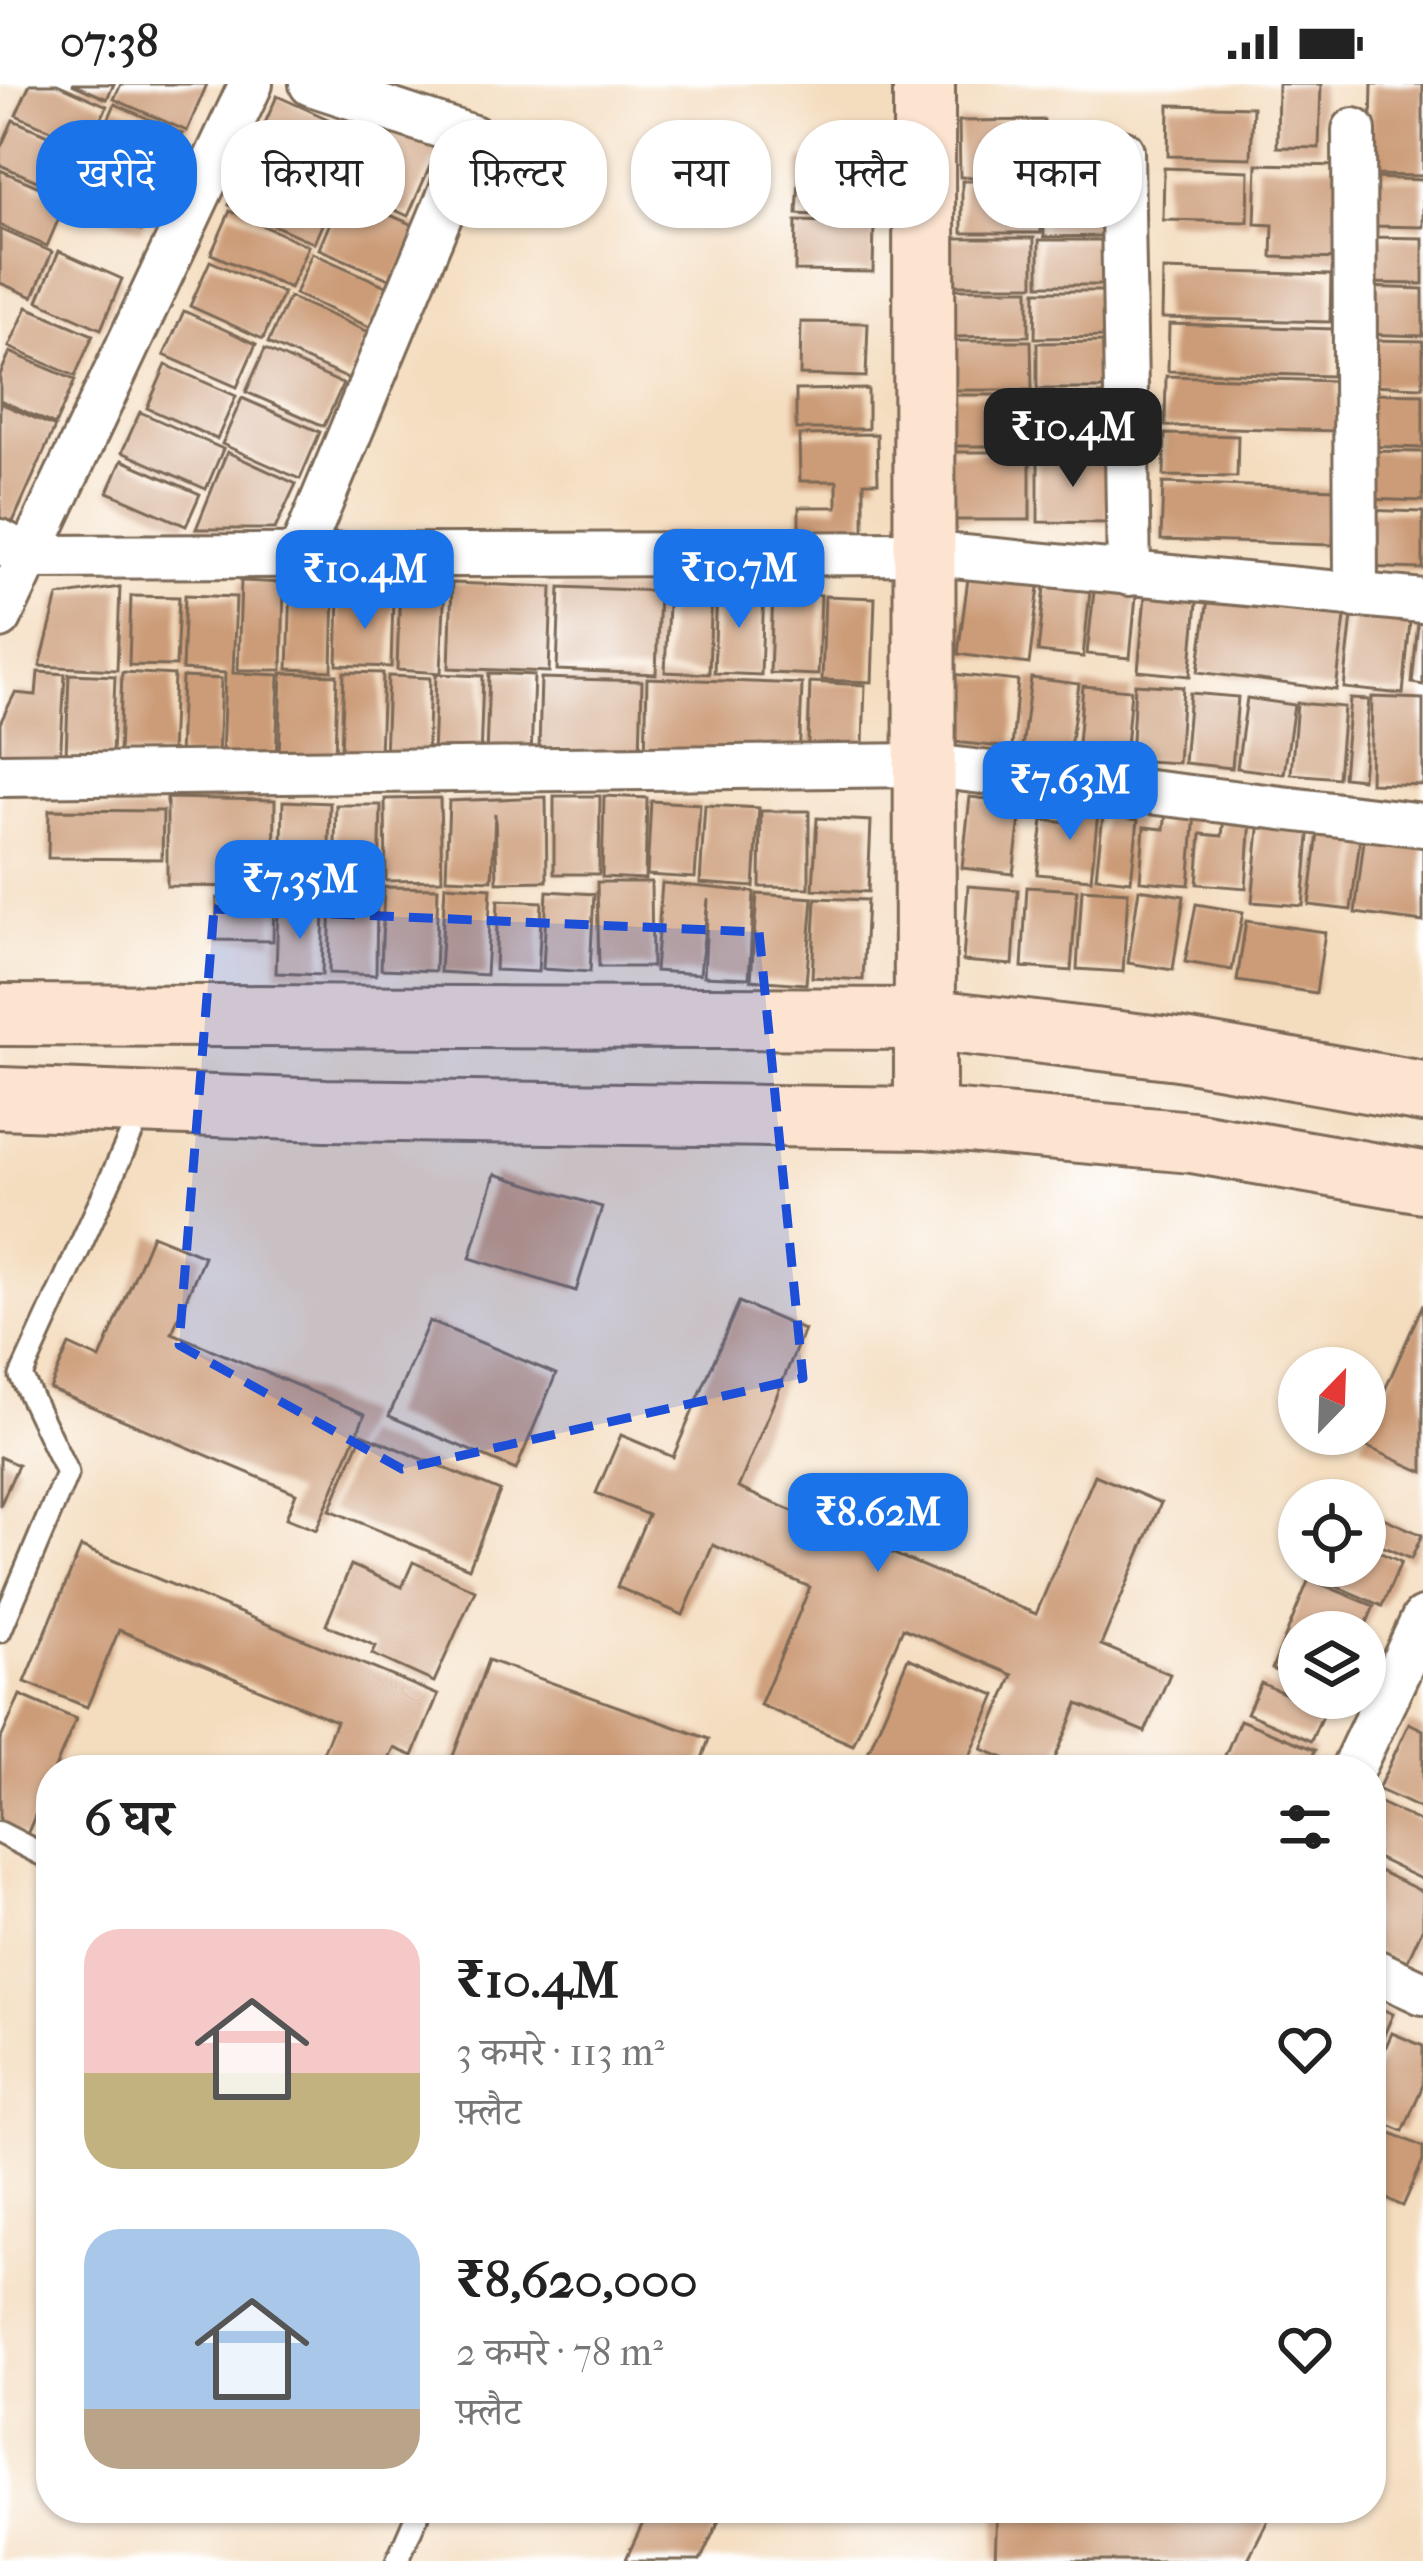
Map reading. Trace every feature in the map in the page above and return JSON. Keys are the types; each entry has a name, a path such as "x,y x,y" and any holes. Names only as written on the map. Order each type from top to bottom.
{"main road":[{"path":"923,92 925,1118"},
{"path":"0,1015 924,1019 1178,1049 1423,1092"},
{"path":"0,1098 925,1118 1192,1142 1423,1182"}],"street":[{"path":"0,617 15,549 251,84"},
{"path":"300,554 473,137 311,84"},
{"path":"1354,130 1356,596"},
{"path":"1123,228 1129,574"},
{"path":"15,549 300,554 922,553 1423,601"},
{"path":"0,775 924,764 1423,825"},
{"path":"1359,1755 1423,1618"},
{"path":"1386,1976 1423,1994"}],"lane":[{"path":"0,1631 67,1473 21,1376 145,1104"},
{"path":"0,1834 36,1852"},
{"path":"397,2561 413,2523"}],"highlighted area":[{"path":"214,909 759,932 803,1378 402,1469 179,1345"}],"building":[{"path":"30,84 57,84 107,106 101,120 36,120 36,124 16,115"},
{"path":"72,84 114,84 107,99"},
{"path":"121,84 207,84 192,120 162,120 114,99"},
{"path":"1278,84 1321,84 1319,148 1277,147"},
{"path":"1372,84 1423,84 1423,176 1370,175"},
{"path":"277,96 330,120 266,120"},
{"path":"115,104 151,120 108,120"},
{"path":"1169,105 1253,107 1251,158 1168,156"},
{"path":"373,110 395,120 369,120"},
{"path":"13,120 36,130 36,181 0,165 0,149"},
{"path":"959,121 973,121 973,177 960,177"},
{"path":"405,125 429,136 429,168 408,216"},
{"path":"1257,164 1341,166 1341,259 1272,257 1273,225 1255,224"},
{"path":"1164,168 1249,171 1248,222 1163,220"},
{"path":"0,170 36,186 36,228 55,228 47,246 0,225"},
{"path":"1372,178 1423,180 1423,227 1372,226"},
{"path":"962,181 973,181 973,228 1041,228 1041,233 962,233"},
{"path":"405,221 420,228 396,282 319,249 328,228 405,228"},
{"path":"222,228 268,228 308,246 290,288 211,254"},
{"path":"280,228 321,228 314,243"},
{"path":"796,228 874,228 873,272 795,271"},
{"path":"1044,228 1113,228 1113,236 1044,237"},
{"path":"0,229 52,252 33,297 0,283"},
{"path":"1366,237 1423,238 1423,284 1365,283"},
{"path":"943,238 1034,238 1034,285 944,285"},
{"path":"1039,240 1110,240 1111,285 1039,285"},
{"path":"59,251 122,279 101,329 38,301"},
{"path":"312,253 388,287 370,327 295,294"},
{"path":"210,261 283,293 263,339 190,306"},
{"path":"1163,270 1331,275 1330,322 1162,318"},
{"path":"1364,287 1423,289 1423,336 1363,334"},
{"path":"945,289 1029,289 1029,336 945,337"},
{"path":"1036,291 1110,291 1110,337 1035,338"},
{"path":"289,297 369,332 349,379 268,343"},
{"path":"27,307 93,335 75,376 9,347"},
{"path":"184,311 256,344 237,387 164,355"},
{"path":"801,322 868,323 866,377 800,375"},
{"path":"1169,324 1334,329 1332,376 1168,371"},
{"path":"1367,340 1423,341 1423,387 1366,385"},
{"path":"945,341 1031,341 1032,390 945,390"},
{"path":"1111,342 1111,389 1037,389 1037,343"},
{"path":"265,349 343,384 324,426 246,392"},
{"path":"10,352 75,380 55,425 0,400 0,375"},
{"path":"166,365 236,396 217,439 147,408"},
{"path":"1166,376 1338,381 1337,431 1165,426"},
{"path":"868,389 868,429 796,429 796,390"},
{"path":"1363,393 1423,394 1423,448 1362,446"},
{"path":"943,395 1029,395 1030,446 944,446"},
{"path":"1039,395 1115,395 1115,446 1039,446"},
{"path":"242,398 320,432 300,479 222,444"},
{"path":"0,403 55,427 12,524 0,519"},
{"path":"140,412 223,449 206,489 122,452"},
{"path":"877,434 878,482 864,482 864,540 799,540 799,507 837,507 837,481 800,481 799,435"},
{"path":"1165,434 1238,436 1237,477 1164,476"},
{"path":"1366,451 1423,452 1423,501 1365,499"},
{"path":"227,452 296,484 275,529 196,529"},
{"path":"936,452 1030,452 1030,520 936,520"},
{"path":"1108,457 1108,523 1038,522 1038,458"},
{"path":"122,460 200,494 186,526 108,492"},
{"path":"1163,483 1335,489 1333,545 1161,540"},
{"path":"1361,510 1423,512 1423,569 1360,567"},
{"path":"969,571 1040,580 1029,664 958,654"},
{"path":"1046,577 1091,582 1083,657 1038,652"},
{"path":"241,581 284,583 282,670 238,670"},
{"path":"400,581 445,582 441,673 397,670"},
{"path":"669,582 712,583 709,674 665,672"},
{"path":"1095,582 1137,586 1130,658 1087,654"},
{"path":"452,583 552,587 549,672 449,668"},
{"path":"291,585 334,586 332,671 288,669"},
{"path":"1146,586 1198,592 1190,676 1138,671"},
{"path":"120,587 117,670 40,666 58,596"},
{"path":"560,587 659,591 656,674 557,670"},
{"path":"717,588 764,589 761,675 714,673"},
{"path":"1209,591 1346,609 1336,690 1198,672"},
{"path":"773,593 821,595 818,675 770,673"},
{"path":"185,595 236,597 233,673 279,675 276,762 222,759 225,673 182,670"},
{"path":"131,596 179,597 176,666 129,665"},
{"path":"825,596 875,598 872,682 822,680"},
{"path":"339,597 393,599 391,667 337,665"},
{"path":"1352,616 1410,622 1403,694 1344,688"},
{"path":"1418,623 1423,623 1423,685 1412,683"},
{"path":"38,672 65,674 60,762 0,760 0,723 15,693 36,695"},
{"path":"122,672 174,675 171,756 119,754"},
{"path":"344,672 383,673 380,754 341,753"},
{"path":"282,673 337,675 335,758 279,757"},
{"path":"489,673 534,675 531,757 486,755"},
{"path":"69,674 115,676 112,757 66,755"},
{"path":"436,674 483,676 480,759 433,757"},
{"path":"951,674 1018,681 1012,748 944,741"},
{"path":"388,676 430,678 427,759 385,758"},
{"path":"182,677 221,679 218,759 179,757"},
{"path":"541,678 642,681 640,754 539,750"},
{"path":"647,678 802,684 799,764 645,758"},
{"path":"1031,678 1079,684 1069,754 1022,748"},
{"path":"810,682 865,685 862,773 807,770"},
{"path":"1135,684 1183,687 1178,763 1131,760"},
{"path":"1083,686 1131,690 1125,758 1077,755"},
{"path":"1190,693 1238,697 1232,768 1184,763"},
{"path":"1372,697 1423,699 1423,785 1370,783"},
{"path":"1247,698 1294,705 1284,774 1237,768"},
{"path":"1350,699 1369,700 1362,779 1343,777"},
{"path":"1297,703 1344,707 1338,778 1291,774"},
{"path":"554,796 600,796 599,874 554,874"},
{"path":"604,796 647,798 645,879 602,877"},
{"path":"546,797 547,881 497,882 495,813 492,880 446,878 449,801"},
{"path":"970,797 1022,803 1013,874 962,868"},
{"path":"167,798 275,800 274,887 167,886"},
{"path":"440,798 442,880 386,881 385,799"},
{"path":"1070,799 1099,802 1091,879 1037,874 1043,820 1067,823"},
{"path":"283,801 330,803 328,888 281,887"},
{"path":"651,801 700,804 695,878 647,875"},
{"path":"336,805 381,805 379,883 334,882"},
{"path":"705,805 759,808 754,887 700,883"},
{"path":"49,810 163,811 162,859 48,858"},
{"path":"761,811 809,811 809,888 760,887"},
{"path":"1166,812 1195,814 1189,885 1140,881 1144,827 1164,829"},
{"path":"1103,815 1138,820 1131,881 1096,877"},
{"path":"1224,817 1251,818 1246,888 1197,884 1201,834 1222,836"},
{"path":"817,818 871,821 868,892 813,889"},
{"path":"1260,819 1310,824 1303,906 1252,902"},
{"path":"1319,825 1361,831 1351,910 1309,905"},
{"path":"1365,832 1423,840 1423,922 1355,913"},
{"path":"597,882 651,882 652,967 599,967"},
{"path":"662,883 754,892 749,978 704,976 708,899 700,974 655,971"},
{"path":"445,885 491,888 486,975 440,972"},
{"path":"968,886 1018,890 1013,965 963,961"},
{"path":"384,887 438,888 435,971 381,969"},
{"path":"1027,887 1077,890 1071,971 1022,967"},
{"path":"331,889 377,891 376,975 329,973"},
{"path":"1082,889 1128,892 1123,972 1077,969"},
{"path":"1139,889 1184,896 1173,970 1128,963"},
{"path":"547,891 594,894 590,972 543,969"},
{"path":"757,894 813,898 806,984 751,980"},
{"path":"217,898 274,899 273,941 216,940"},
{"path":"816,898 867,900 863,980 812,977"},
{"path":"498,900 542,902 538,972 495,970"},
{"path":"1196,904 1243,912 1232,970 1185,962"},
{"path":"278,908 324,910 322,975 276,973"},
{"path":"1246,921 1325,932 1316,993 1237,981"},
{"path":"495,1174 602,1207 576,1291 470,1258"},
{"path":"152,1235 204,1256 172,1333 365,1414 316,1530 286,1518 296,1493 50,1389 69,1345 100,1359"},
{"path":"739,1302 804,1330 738,1488 1036,1614 1095,1475 1161,1503 1101,1645 1170,1674 1145,1732 1078,1704 1056,1755 997,1755 982,1749 1013,1675 903,1628 853,1745 760,1705 810,1587 713,1545 683,1615 617,1587 648,1515 596,1493 621,1435 673,1457"},
{"path":"1423,1304 1423,1472 1385,1455 1386,1388"},
{"path":"429,1321 556,1374 516,1470 389,1416"},
{"path":"362,1434 500,1491 469,1568 330,1510"},
{"path":"0,1457 18,1465 0,1506"},
{"path":"1386,1519 1422,1535 1411,1559 1386,1548"},
{"path":"81,1547 438,1695 413,1755 394,1748 391,1755 322,1755 336,1721 119,1630 87,1707 25,1682"},
{"path":"1386,1555 1401,1562 1382,1606 1337,1587 1386,1587"},
{"path":"413,1562 475,1590 434,1682 372,1654 376,1646 326,1625 351,1565 402,1587"},
{"path":"1306,1587 1328,1587 1374,1606 1372,1611 1296,1611"},
{"path":"908,1658 996,1695 970,1755 867,1755"},
{"path":"488,1660 709,1739 703,1755 453,1755"},
{"path":"1261,1683 1278,1691 1278,1719 1321,1719 1311,1741 1247,1713"},
{"path":"20,1695 76,1719 61,1755 36,1755 36,1813 26,1837 0,1825 0,1741"},
{"path":"1240,1720 1315,1750 1313,1755 1225,1755"},
{"path":"1409,1723 1423,1730 1423,1810 1386,1793 1386,1772"},
{"path":"1386,1806 1423,1823 1423,1880 1386,1862"},
{"path":"1386,1874 1423,1892 1423,1927 1405,1966 1386,1957"},
{"path":"1392,2033 1423,2046 1423,2085 1403,2131 1386,2124 1386,2046"},
{"path":"1386,2131 1423,2147 1423,2161 1403,2206 1386,2199"},
{"path":"643,2523 718,2523 700,2561 625,2561"},
{"path":"996,2523 1266,2523 1247,2561 995,2561"}]}
